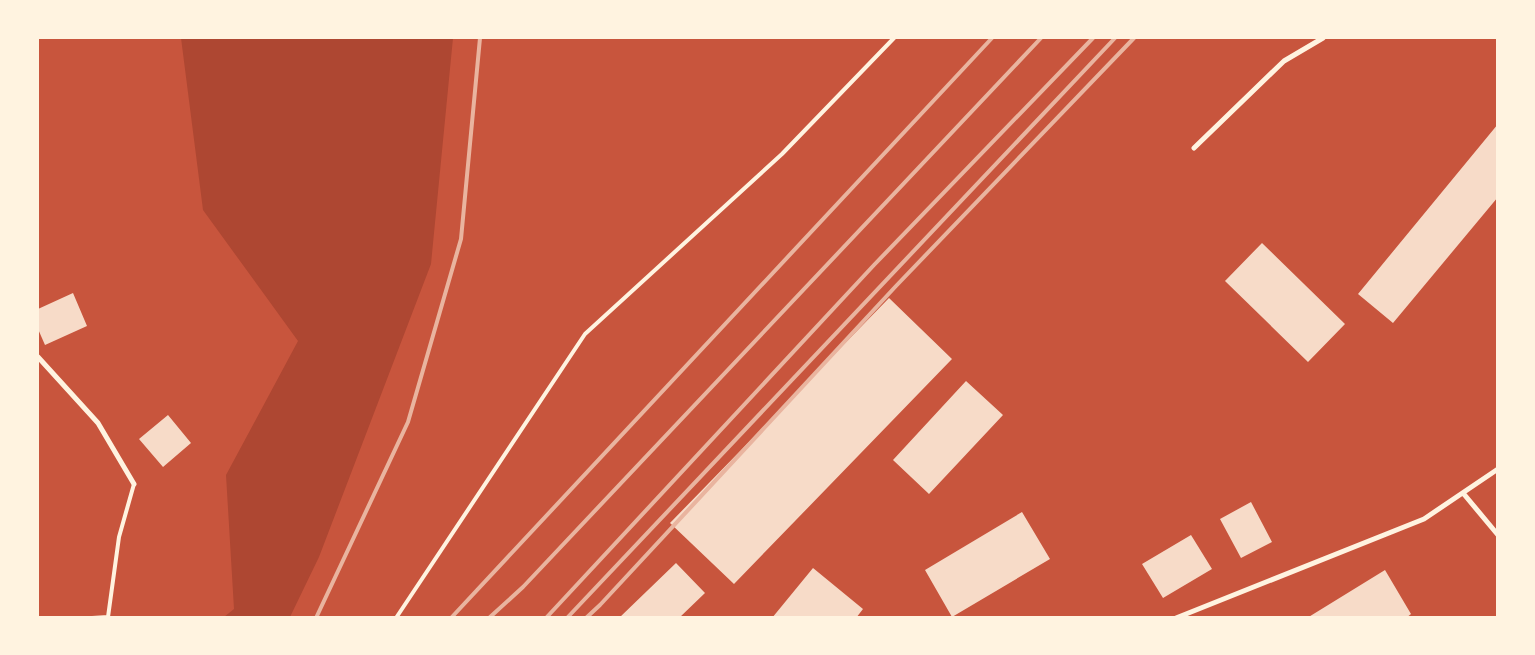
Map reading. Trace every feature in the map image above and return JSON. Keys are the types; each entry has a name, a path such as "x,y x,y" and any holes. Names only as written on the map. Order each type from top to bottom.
{"street":[{"path":"1194,148 1284,61 1323,38"},
{"path":"38,357 98,423 134,484"},
{"path":"1176,618 1424,519 1498,469"},
{"path":"1463,493 1498,535"}],"lane":[{"path":"396,618 586,334 782,154 894,38"},
{"path":"92,618 108,617 119,537 134,484"}],"shaded area":[{"path":"181,38 453,38 431,264 319,557 290,617 224,617 234,609 226,475 298,341 203,210"}],"building":[{"path":"1498,124 1498,197 1393,323 1358,294"},
{"path":"1262,243 1345,324 1308,362 1225,281"},
{"path":"73,293 87,326 45,345 38,329 38,309"},
{"path":"889,298 952,359 734,584 670,523"},
{"path":"966,381 1003,415 929,494 893,460"},
{"path":"168,415 191,443 163,467 139,439"},
{"path":"1251,502 1272,542 1241,558 1220,519"},
{"path":"1022,512 1050,559 952,617 925,570"},
{"path":"1191,535 1212,569 1163,598 1142,564"},
{"path":"676,563 705,593 679,618 619,618"},
{"path":"813,568 863,609 856,618 772,618"},
{"path":"1385,570 1411,614 1406,618 1307,618"}],"railway":[{"path":"316,618 408,422 461,239 480,38"},
{"path":"451,618 992,38"},
{"path":"489,618 523,587 1041,38"},
{"path":"546,618 874,265 1093,38"},
{"path":"567,618 1115,38"},
{"path":"586,618 896,286 1134,38"}]}
